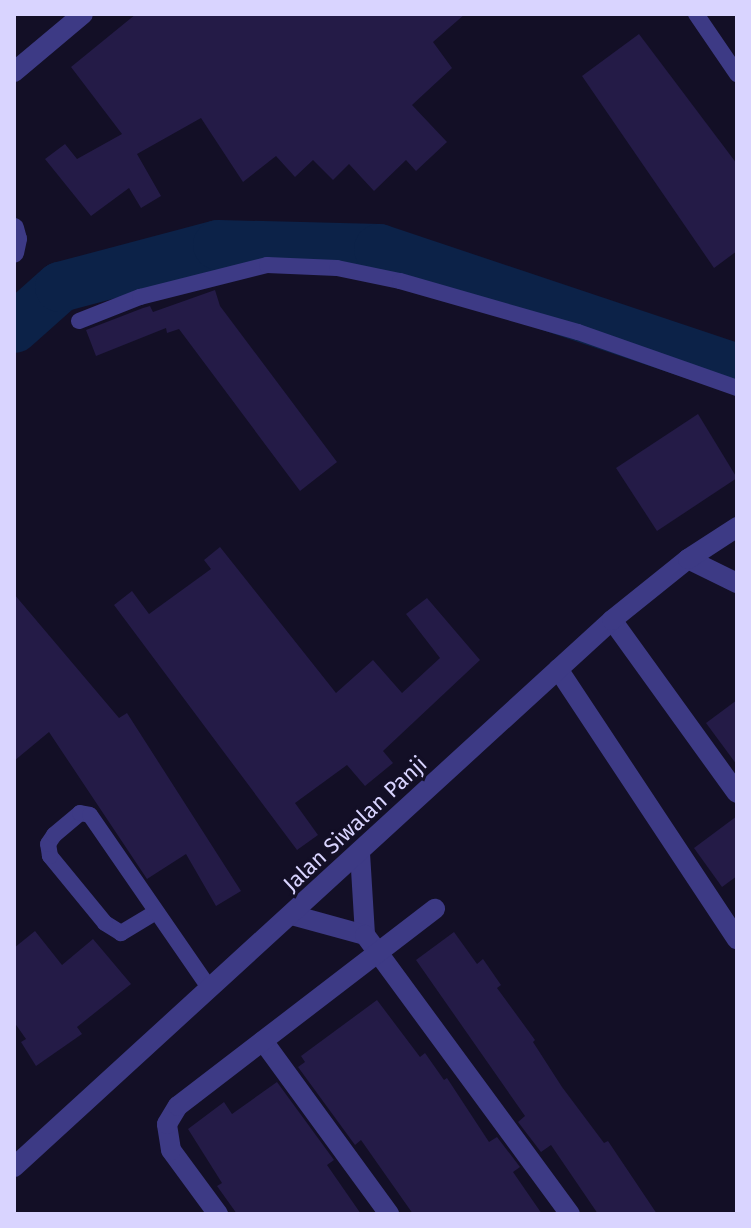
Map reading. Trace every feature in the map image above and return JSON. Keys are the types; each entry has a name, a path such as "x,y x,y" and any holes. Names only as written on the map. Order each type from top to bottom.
{"street":[{"path":"14,72 83,14"},
{"path":"14,228 17,239 14,253"},
{"name":"Jalan Siwalan Panji","path":"14,1167 612,620 688,559 737,527"},
{"path":"688,559 737,583"},
{"path":"612,620 737,793"},
{"path":"558,669 737,939"},
{"path":"360,853 365,935"},
{"path":"218,1214 171,1150 167,1124 178,1106 435,909"},
{"path":"292,915 365,935 570,1214"},
{"path":"263,1041 389,1214"}],"lane":[{"path":"696,14 737,74"},
{"path":"79,321 140,297 267,265 337,268 400,281 578,332 737,388"},
{"path":"156,912 121,933 105,923 50,856 48,844 54,835 80,813 90,815 210,989"}],"building":[{"path":"136,14 465,14 433,42 452,68 412,105 447,142 416,171 406,160 374,191 349,164 333,180 313,160 295,177 276,156 243,182 201,118 137,154 161,196 141,208 129,188 91,216 45,159 65,144 77,159 122,134 71,67"},
{"path":"639,34 737,164 737,251 714,268 582,76"},
{"path":"215,290 220,306 337,462 300,491 179,329 167,333 166,328 96,356 86,330 143,308 150,306 153,312"},
{"path":"698,414 737,478 657,531 616,468"},
{"path":"220,547 336,693 373,660 402,693 440,658 406,614 427,598 480,660 383,751 393,763 365,786 347,765 295,803 318,835 297,850 114,605 132,591 149,614 211,569 204,560"},
{"path":"14,594 119,718 127,713 241,891 216,906 186,854 147,879 49,732 14,761"},
{"path":"737,700 737,765 706,723"},
{"path":"737,816 737,876 722,887 694,848"},
{"path":"35,931 62,965 93,939 131,984 77,1027 82,1034 36,1066 21,1042 26,1039 14,1022 14,948"},
{"path":"454,932 477,964 483,959 501,985 497,988 535,1040 533,1042 562,1087 604,1143 608,1141 657,1214 598,1214 551,1145 541,1152 518,1122 525,1116 416,960"},
{"path":"377,1000 420,1057 425,1053 444,1080 447,1078 489,1142 497,1137 520,1167 513,1172 542,1214 413,1214 361,1140 355,1145 298,1067 305,1062 301,1056"},
{"path":"277,1082 334,1160 327,1165 361,1214 237,1214 217,1186 222,1183 188,1129 224,1102 232,1114"}],"waterway":[{"path":"14,328 60,287 218,245 379,249 737,369"}]}
